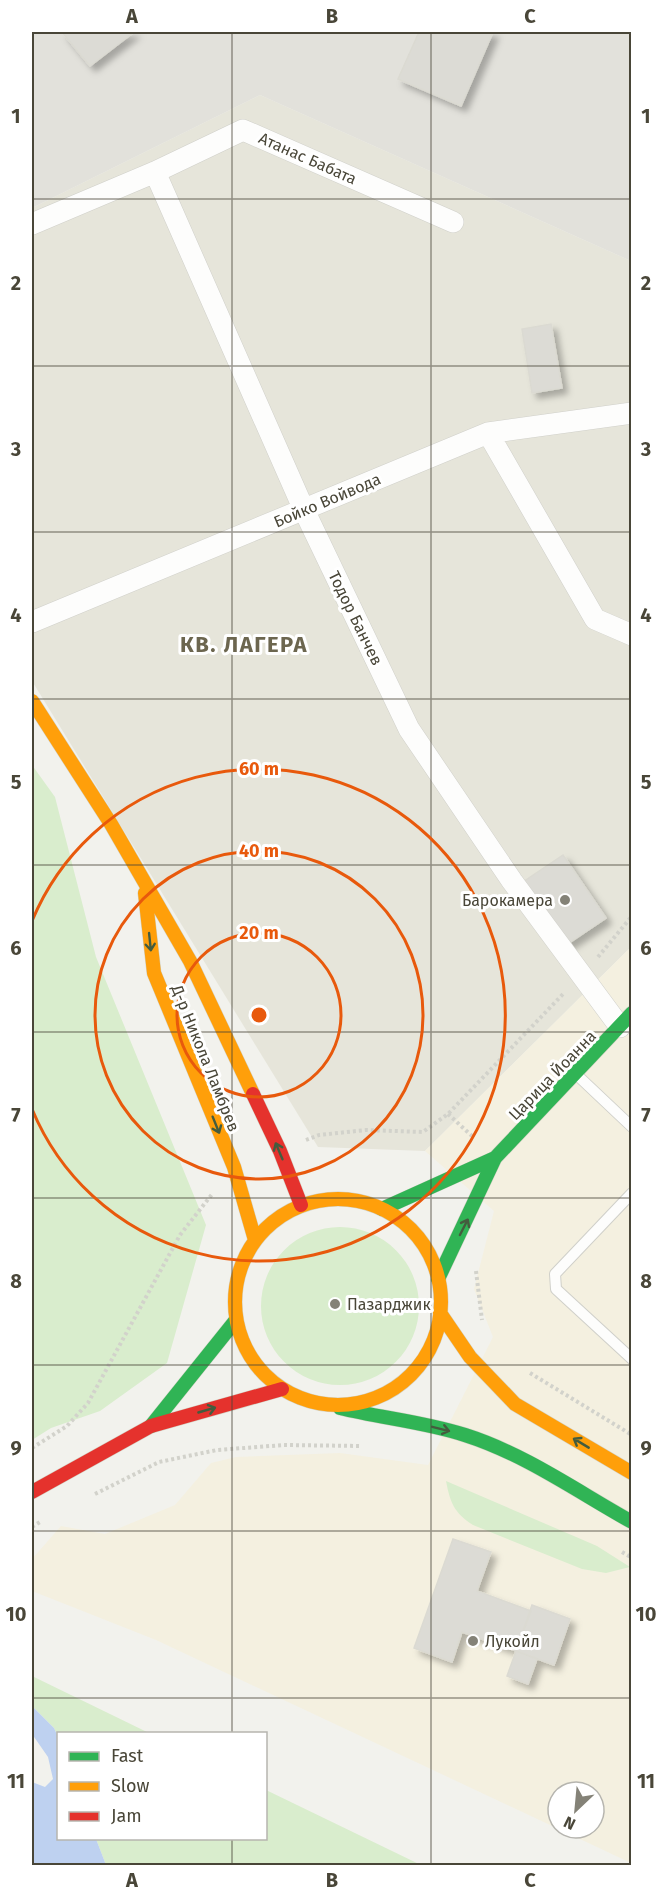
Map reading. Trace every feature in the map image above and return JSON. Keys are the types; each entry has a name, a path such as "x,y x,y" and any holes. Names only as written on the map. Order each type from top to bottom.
{"main road":[{"name":"Д-р Никола Ламбрев","path":"32,701 111,824 190,961 280,1151 301,1205"},
{"name":"Д-р Никола Ламбрев","path":"144,884 154,973 234,1167 255,1240"},
{"name":"Царица Йоанна","path":"438,1279 495,1158 626,1020"},
{"name":"Царица Йоанна","path":"382,1209 495,1158"},
{"path":"350,1200 382,1209 401,1221 418,1238 430,1257 438,1279 440,1313 427,1354 403,1382 372,1399 343,1405 329,1404 312,1402 282,1389 252,1359 236,1320 235,1287 246,1255 255,1240 275,1220 301,1205 317,1201 350,1200"},
{"path":"440,1313 470,1357 515,1404 632,1473"},
{"path":"151,1426 236,1320"},
{"path":"32,1492 151,1426 282,1389"},
{"path":"329,1404 383,1419 427,1425 467,1436 500,1449 632,1522"}],"street":[{"name":"Атанас Бабата","path":"32,224 155,172 243,130 453,222"},
{"name":"Тодор Банчев","path":"155,172 304,510 409,729 512,881 581,976 626,1020"},
{"name":"Бойко Войвода","path":"32,622 488,433 632,413"},
{"path":"488,433 595,619 632,635"}],"lane":[{"path":"576,1074 632,1126"},
{"path":"632,1193 555,1274 555,1281 556,1289 632,1359"}],"path":[{"path":"280,1151 319,1135 366,1130 423,1132 448,1113 581,976 616,939 632,916"},
{"path":"32,1448 67,1426 88,1403 180,1235 234,1167"},
{"path":"520,1367 632,1434"},
{"path":"87,1499 159,1462 217,1450 284,1445 370,1447"},
{"path":"32,1527 46,1519"},
{"path":"612,1546 632,1558"}],"shaded area":[{"path":"32,32 631,32 631,261 260,95 32,208"},
{"path":"260,95 631,261 631,947 425,1151 318,1147 32,681 32,208"},
{"path":"631,947 631,1863 582,1840 606,1840 606,1780 546,1780 546,1823 156,1640 32,1591 32,1559 61,1526 105,1534 175,1505 211,1463 236,1457 340,1453 428,1465 493,1337 474,1289 494,1211 425,1151"}],"green space":[{"path":"32,765 55,797 96,957 206,1225 167,1363 100,1411 51,1428 32,1440"},
{"path":"340,1227 370,1233 384,1240 396,1250 406,1262 413,1276 419,1306 413,1336 406,1350 396,1362 384,1372 370,1379 340,1385 310,1379 296,1372 284,1362 274,1350 267,1336 261,1306 267,1276 274,1262 284,1250 296,1240 310,1233"},
{"path":"446,1481 597,1546 630,1567 606,1573 582,1569 473,1525 461,1516 454,1506"},
{"path":"32,1676 147,1732 57,1732 57,1735 54,1728 32,1706"},
{"path":"267,1790 421,1865 106,1865 96,1840 267,1840"}],"water":[{"path":"32,1706 54,1728 57,1735 57,1840 96,1840 106,1865 32,1865 32,1782 45,1787 53,1779 48,1757 32,1734"}],"building":[{"path":"62,32 134,32 90,66"},
{"path":"419,32 493,32 461,106 398,79"},
{"path":"551,324 562,388 532,393 522,329"},
{"name":"Барокамера","path":"563,855 606,918 566,945 523,882"},
{"path":"453,1539 491,1552 477,1591 531,1611 516,1651 462,1632 452,1662 414,1648"},
{"path":"532,1605 570,1619 554,1665 516,1651"},
{"path":"516,1651 537,1659 528,1684 507,1676"}],"traffic: fast":[{"path":"382,1209 495,1158 632,1013"},
{"path":"438,1279 495,1158"},
{"path":"151,1426 236,1320"},
{"path":"340,1408 434,1427 487,1443 551,1474 632,1522"}],"traffic: slow":[{"path":"32,701 111,824 190,961 253,1094"},
{"path":"145,893 154,973 234,1167 255,1240"},
{"path":"338,1199 358,1201 387,1211 411,1229 429,1253 439,1282 441,1302 439,1322 429,1351 411,1375 387,1393 358,1403 338,1405 318,1403 289,1393 265,1375 247,1351 237,1322 235,1302 237,1282 247,1253 265,1229 289,1211 318,1201 338,1199"},
{"path":"440,1313 470,1357 515,1404 632,1473"}],"traffic: jam":[{"path":"253,1094 280,1151 301,1205"},
{"path":"32,1492 151,1426 282,1389"}],"place":[{"name":"Барокамера","path":"565,900"},
{"name":"Пазарджик","path":"335,1304"},
{"name":"Лукойл","path":"473,1641"}],"district":[{"name":"КВ. ЛАГЕРА","path":"244,644"}]}
